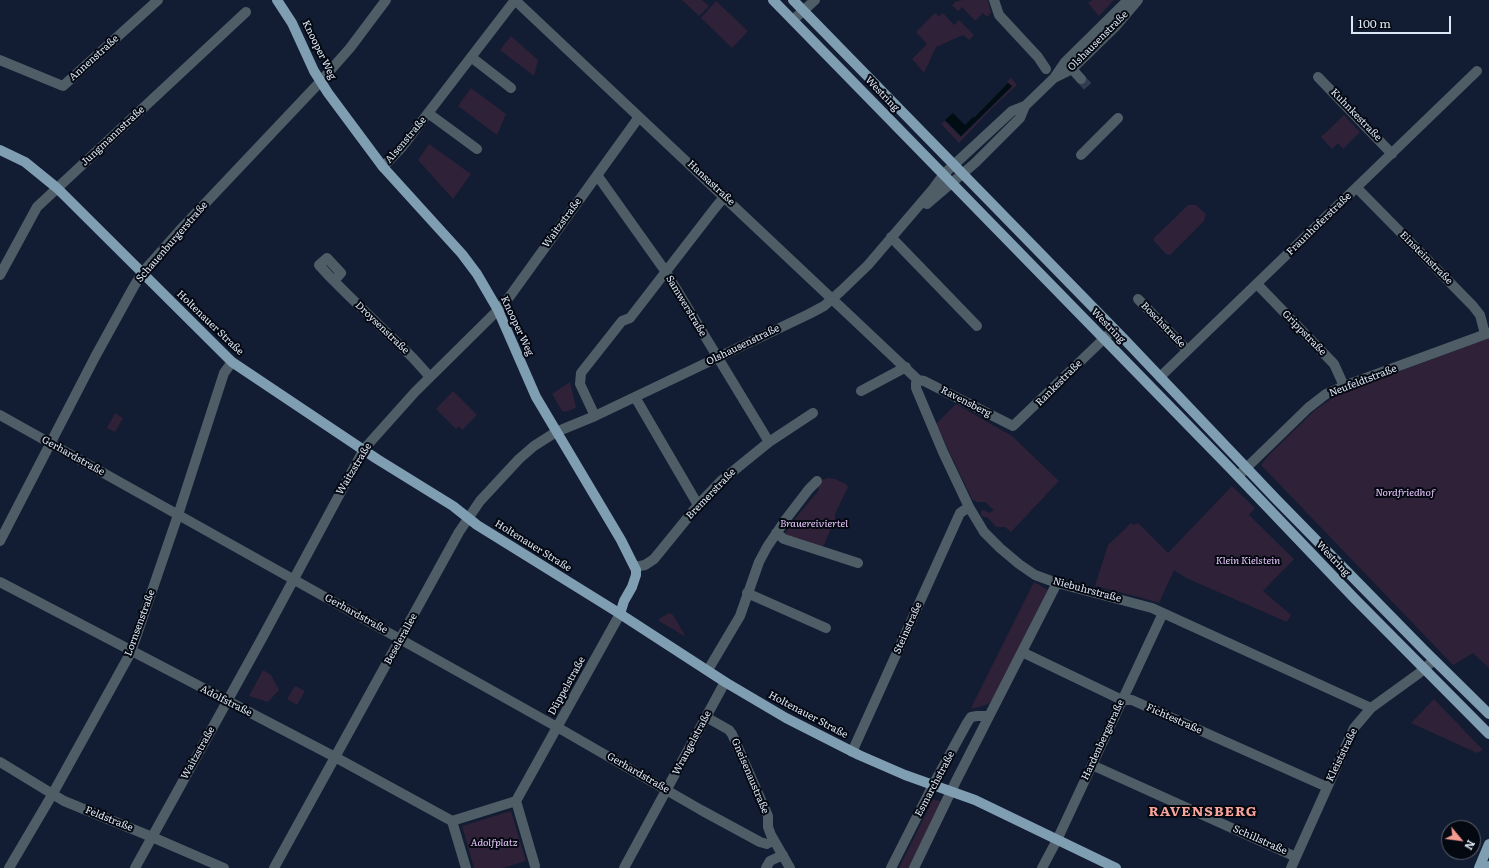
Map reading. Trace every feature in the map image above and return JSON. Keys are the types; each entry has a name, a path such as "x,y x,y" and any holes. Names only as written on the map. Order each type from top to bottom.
{"main road":[{"name":"Knooper Weg","path":"277,0 292,23 322,80 338,101 341,110 383,167 462,254 477,274 498,310 536,397 621,540 635,574"},
{"name":"Knooper Weg","path":"282,0 292,15 322,80"},
{"name":"Westring","path":"774,0 1238,476 1355,600 1426,669 1489,734"},
{"name":"Westring","path":"793,0 1060,273 1434,660 1489,714"},
{"name":"Holtenauer Straße","path":"0,150 25,162 57,188 232,362 364,450 453,506 477,525 726,682 786,718 852,752 904,775 975,800 1116,868"},
{"name":"Düppelstraße","path":"617,612 632,587 635,574"},
{"path":"1478,868 1489,844"}],"street":[{"name":"Annenstraße","path":"0,60 63,86 158,0"},
{"name":"Schauenburgerstraße","path":"0,541 95,357 142,273 180,230 322,80 350,48 386,0"},
{"name":"Alsenstraße","path":"383,167 402,147 515,0"},
{"name":"Hansastraße","path":"515,0 906,366"},
{"path":"793,20 815,0"},
{"path":"994,0 999,15 1044,64 1046,69 1054,78"},
{"name":"Olshausenstraße","path":"556,432 636,397 824,306 868,265 944,174 1012,111 1025,106 1054,78 1065,62 1128,0"},
{"name":"Olshausenstraße","path":"1054,78 1072,69 1115,27 1138,0"},
{"name":"Jungmannstraße","path":"0,275 37,207 246,12"},
{"path":"471,57 511,88"},
{"path":"1072,69 1081,79"},
{"name":"Fraunhoferstraße","path":"1160,377 1477,71"},
{"name":"Kuhnkestraße","path":"1318,77 1392,154"},
{"name":"Olshausenstraße","path":"905,222 975,163 1020,118 1025,106"},
{"name":"Alsenstraße","path":"428,113 476,149"},
{"name":"Waitzstraße","path":"135,868 364,450 390,419 430,377 498,310 639,117"},
{"path":"1081,155 1118,118"},
{"name":"Samwerstraße","path":"597,175 666,272 769,442"},
{"name":"Einsteinstraße","path":"1357,188 1473,306 1480,314 1487,334"},
{"path":"594,416 580,384 581,373 622,321 630,318 725,196"},
{"path":"891,237 977,326"},
{"path":"1050,283 1060,273"},
{"name":"Droysenstraße","path":"334,281 430,377"},
{"name":"Grippstraße","path":"1257,284 1334,364 1344,386"},
{"name":"Boschstraße","path":"1138,299 1187,350"},
{"name":"Rankestraße","path":"1013,426 1114,329"},
{"name":"Neufeldtstraße","path":"1238,476 1308,408 1326,394 1344,386 1487,334"},
{"name":"Lornsenstraße","path":"9,868 131,652 178,515 224,372 232,362"},
{"path":"861,391 906,366 918,380"},
{"name":"Ravensberg","path":"918,380 924,381 1013,426"},
{"name":"Niebuhrstraße","path":"918,380 916,383 916,388 943,452 969,507 984,532 1000,548 1035,575 1057,583 1164,612 1371,708"},
{"path":"636,397 698,505"},
{"name":"Bremerstraße","path":"635,574 645,565 654,560 698,505 721,481 769,442 813,413"},
{"name":"Gerhardstraße","path":"0,415 401,639 667,789 683,800 760,842 767,844 774,840"},
{"name":"Beselerallee","path":"274,868 468,518 480,501 528,451 556,432"},
{"path":"708,670 737,621 759,562 776,533 809,489 817,481"},
{"name":"Steinstraße","path":"852,752 960,513 969,507"},
{"path":"776,533 784,539 858,563"},
{"name":"Adolfstraße","path":"0,582 131,652 335,757 452,821"},
{"name":"Esmarchstraße","path":"914,868 1057,583"},
{"path":"747,593 826,628"},
{"name":"Düppelstraße","path":"516,801 557,727 617,612"},
{"name":"Hardenbergstraße","path":"1042,868 1057,840 1164,612"},
{"name":"Fichtestraße","path":"1022,652 1122,700 1132,700 1327,787"},
{"path":"1426,669 1434,660"},
{"name":"Kleiststraße","path":"1291,868 1354,728 1371,708 1426,669"},
{"name":"Wrangelstraße","path":"624,868 726,682"},
{"name":"Esmarchstraße","path":"892,868 933,785 970,719 977,716 989,716"},
{"name":"Gneisenaustraße","path":"706,717 730,730 766,812 768,827 790,868"},
{"name":"Feldstraße","path":"0,762 64,801 224,868"},
{"name":"Schillstraße","path":"1092,765 1296,857"},
{"path":"466,868 452,821 516,801 534,867"},
{"path":"766,868 770,861 783,855"}],"green space":[{"path":"682,0 702,0 709,6 699,16"},
{"path":"962,0 988,0 991,13 987,17 983,13 975,21 962,7 958,11 952,5 955,2"},
{"path":"1092,0 1114,0 1099,16 1088,3"},
{"path":"716,1 748,31 732,48 701,18"},
{"path":"935,13 939,16 943,13 954,25 959,20 974,35 969,40 963,35 936,47 924,73 912,59 927,44 916,32"},
{"path":"511,36 538,60 534,76 500,50"},
{"path":"1011,78 1017,85 992,108 959,143 941,124 945,121 961,137 1012,87 1007,81"},
{"path":"471,88 506,114 497,135 458,106"},
{"path":"1344,115 1360,132 1343,149 1338,143 1332,149 1321,137"},
{"path":"429,144 471,174 453,199 418,160"},
{"path":"1188,205 1196,205 1206,214 1204,221 1170,255 1166,254 1154,241 1154,238"},
{"name":"Nordfriedhof","path":"1489,338 1489,668 1473,653 1453,665 1261,465 1269,455 1315,410 1333,398 1342,393"},
{"path":"570,382 576,408 565,412 562,411 552,394"},
{"path":"453,391 477,415 462,430 459,426 456,429 436,409"},
{"path":"956,404 1012,436 1059,481 1011,532 1005,527 996,527 988,518 981,516 981,511 984,510 989,513 994,510 985,502 977,502 972,499 936,424"},
{"path":"115,413 123,418 115,432 107,428"},
{"name":"Brauereiviertel","path":"828,478 835,479 846,484 848,487 835,514 835,519 822,549 799,538 797,541 785,535 798,515 819,490 817,486 822,480"},
{"name":"Klein Kielstein","path":"1232,486 1255,508 1249,515 1294,559 1263,591 1291,615 1287,622 1186,578 1174,570 1159,603 1095,586 1108,545 1131,523 1134,525 1138,523 1168,553"},
{"path":"1034,582 1048,590 993,699 988,704 972,709 972,706"},
{"path":"669,613 673,615 686,637 659,621 659,619"},
{"path":"263,670 271,675 279,690 268,702 249,696"},
{"path":"295,686 305,691 297,705 287,699"},
{"path":"1434,699 1483,750 1477,753 1411,723"},
{"path":"931,799 941,801 939,806 909,868 899,868 930,806 929,804"},
{"name":"Adolfplatz","path":"511,811 526,861 503,868 474,868 462,826"}],"shaded area":[{"path":"1008,83 1012,86 961,136 945,120 953,113 965,125 973,117 974,118"}],"tunnel":[{"path":"1081,79 1090,89"}],"district":[{"name":"RAVENSBERG","path":"1203,812"}]}
